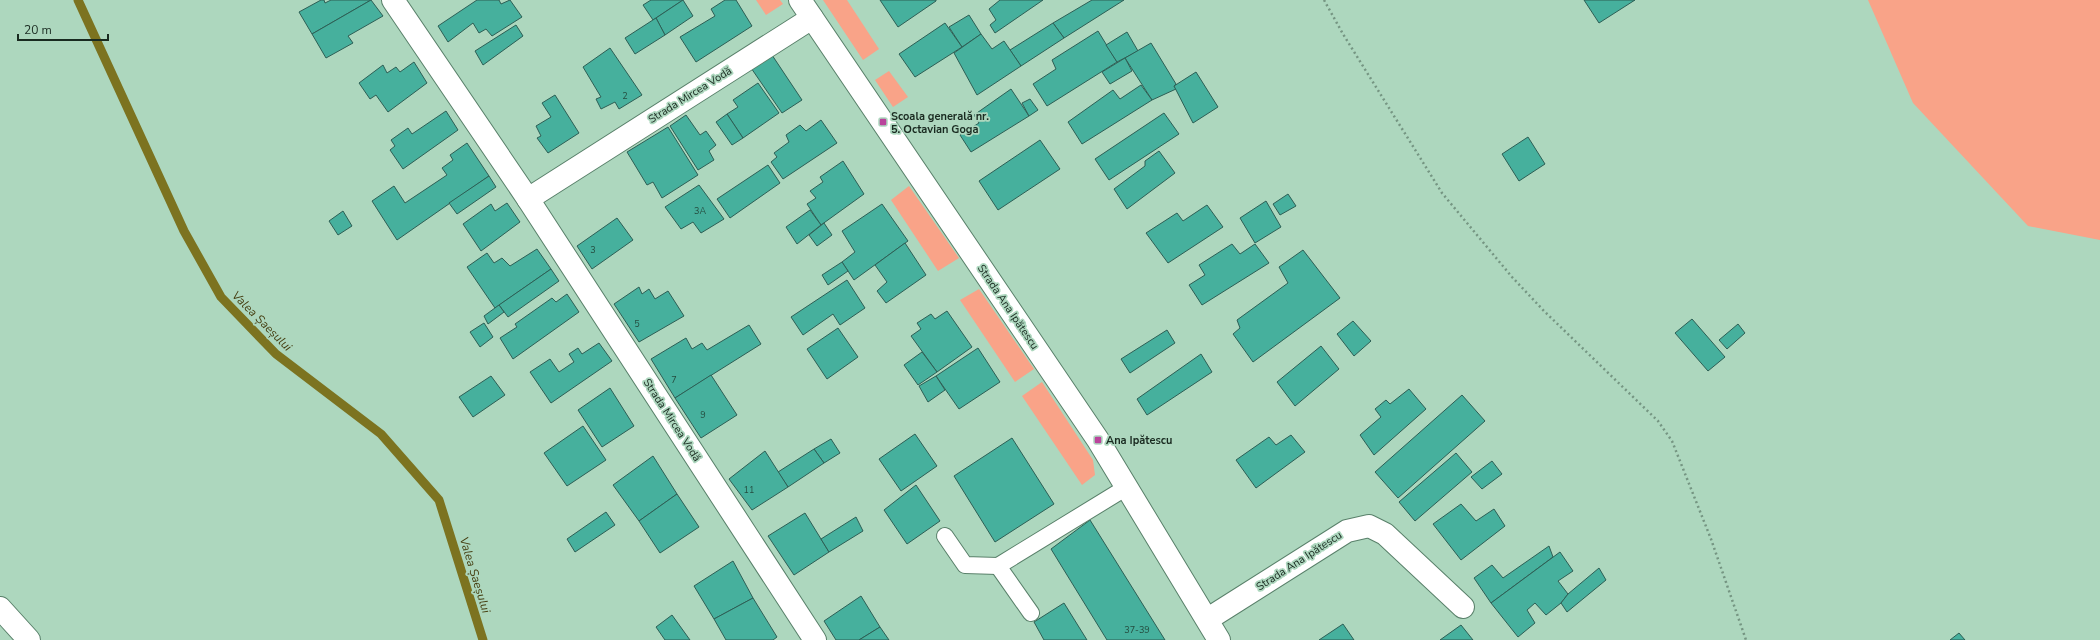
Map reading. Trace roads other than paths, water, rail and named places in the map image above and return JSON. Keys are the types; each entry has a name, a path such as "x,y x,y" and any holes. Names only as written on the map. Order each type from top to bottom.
{"street":[{"name":"Strada Mircea Vodă","path":"393,0 528,199 815,640"},
{"name":"Strada Mircea Vodă","path":"528,199 806,9"},
{"name":"Strada Ana Ipătescu","path":"806,9 1093,433 1208,619 1219,640"},
{"name":"Strada Ana Ipătescu","path":"1208,619 1347,531 1369,526 1385,534 1463,607"},
{"path":"0,608 29,640"}],"lane":[{"path":"945,536 965,565 998,566 1127,486"},
{"path":"998,566 1031,613"}],"waterway":[{"name":"Valea Șaeșului","path":"78,0 184,231 221,297 276,354 381,434 439,500 483,640"}],"place":[{"name":"Scoala generală nr. 5. Octavian Goga","path":"883,122"},
{"name":"Ana Ipătescu","path":"1098,440"}]}
